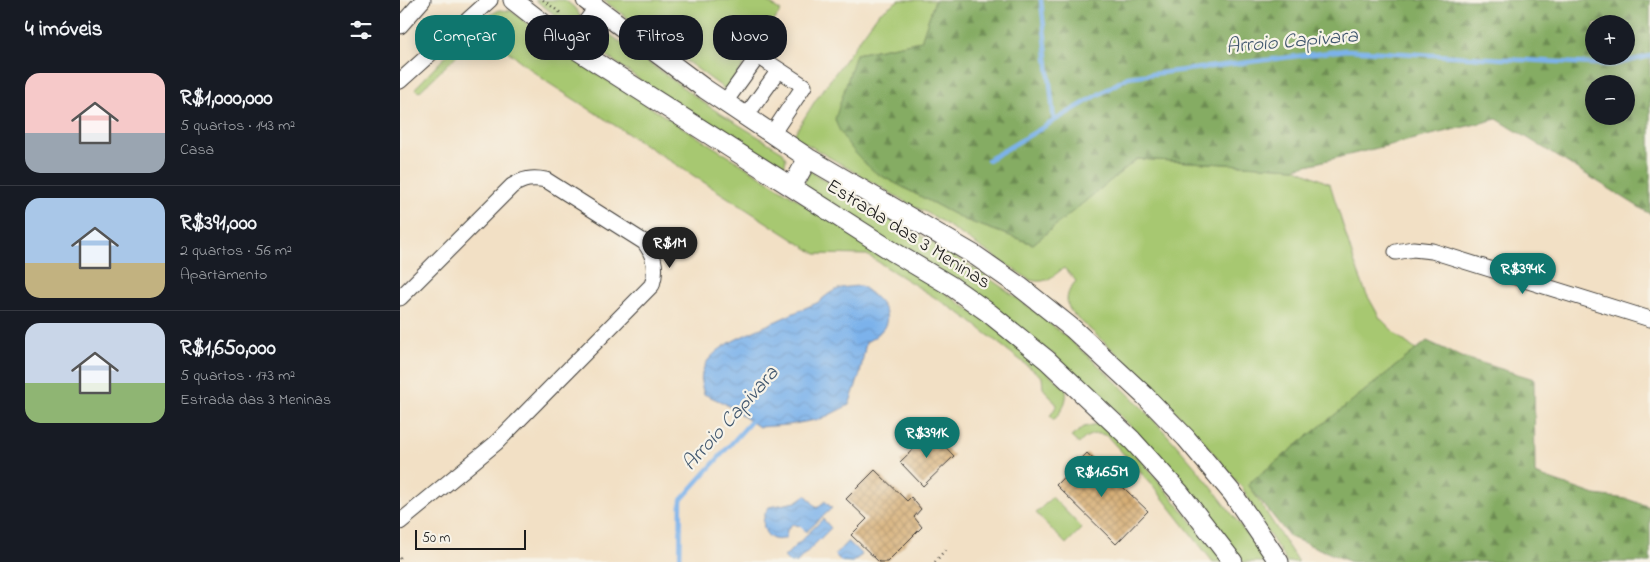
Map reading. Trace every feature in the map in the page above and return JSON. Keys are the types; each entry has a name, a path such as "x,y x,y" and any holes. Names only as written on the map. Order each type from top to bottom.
{"main road":[{"name":"Estrada das 3 Meninas","path":"513,0 532,15"},
{"name":"Estrada das 3 Meninas","path":"592,5 772,134 808,158 976,256 1019,286 1073,329 1144,395 1186,438 1233,494 1279,562"},
{"name":"Estrada das 3 Meninas","path":"593,60 892,251 951,286 988,312 1047,360 1108,416 1179,492 1232,562"},
{"path":"792,187 808,158"}],"street":[{"path":"400,26 423,0"},
{"path":"400,81 490,0"},
{"path":"725,102 758,56 804,86 772,134"},
{"path":"746,116 779,70"},
{"path":"400,298 512,186 527,179 535,178 546,180 644,242 649,248 656,266 652,285 496,443 400,522"},
{"path":"1396,252 1413,249 1432,251 1650,320"}],"path":[{"path":"543,0 563,15"},
{"path":"935,562 945,550"},
{"path":"400,558 403,562"}],"green space":[{"path":"535,0 565,0 574,7 579,15 555,15"},
{"path":"603,0 765,0 781,11 778,15 713,15 713,60 747,60 726,90 685,60 703,60 703,15 624,15"},
{"path":"899,0 935,0 921,41 856,54 876,173 965,220 1033,244 1136,159 1295,168 1330,184 1366,293 1380,318 1399,337 1416,350 1248,484 1298,562 1287,562 1261,522 1243,489 1198,435 1145,379 1073,314 1068,305 1067,297 1076,281 1064,268 1045,280 1030,280 935,217 793,136 815,101 878,14"},
{"path":"935,0 1650,0 1650,214 1497,119 1295,168 1137,159 1033,244 965,220 876,173 858,156 841,134 835,119 856,54 921,41"},
{"path":"500,10 511,11 525,22 525,60 575,60 923,278 1002,332 1066,389 1064,406 1060,413 1054,420 1050,416 1057,405 1043,388 1042,377 961,314 867,255 816,254 547,82 515,57 515,15 490,15"},
{"path":"609,34 619,41 619,60 645,60 710,107 783,152 786,159 784,168 781,170 644,83 609,57"},
{"path":"442,60 452,60 419,92 415,88"},
{"path":"810,171 972,267 1030,308 1085,353 1136,402 1184,454 1227,507 1267,562 1243,562 1185,485 1099,394 1053,354 802,187"},
{"path":"1427,341 1462,357 1534,379 1535,474 1595,495 1627,499 1650,507 1650,562 1351,562 1290,537 1248,484"},
{"path":"1097,424 1104,425 1128,444 1225,562 1213,562 1154,487 1107,436 1091,435 1079,444 1071,437 1084,427"},
{"path":"1052,497 1082,528 1066,544 1036,513"}],"water":[{"path":"861,286 883,306 886,321 884,328 866,342 860,374 849,405 821,419 788,425 759,427 724,403 704,394 701,380 703,369 709,359 728,344 819,302 834,291"},
{"path":"806,495 817,508 825,501 832,508 806,532 800,526 792,524 787,530 786,538 779,540 768,536 765,531 764,519 769,507 796,502"},
{"path":"823,519 831,528 797,562 789,562 784,557"},
{"path":"848,541 862,555 852,562 841,561 835,555"}],"building":[{"path":"931,432 954,456 923,486 900,462"},
{"path":"1087,453 1148,511 1116,544 1056,485"},
{"path":"875,470 907,501 911,497 921,509 914,517 922,527 887,562 879,562 851,535 867,519 846,499"}],"waterway":[{"path":"1041,0 1054,121"},
{"name":"Arroio Capivara","path":"988,160 1128,77 1346,50 1612,65 1650,56"},
{"name":"Arroio Capivara","path":"680,562 681,500 755,417"}]}
